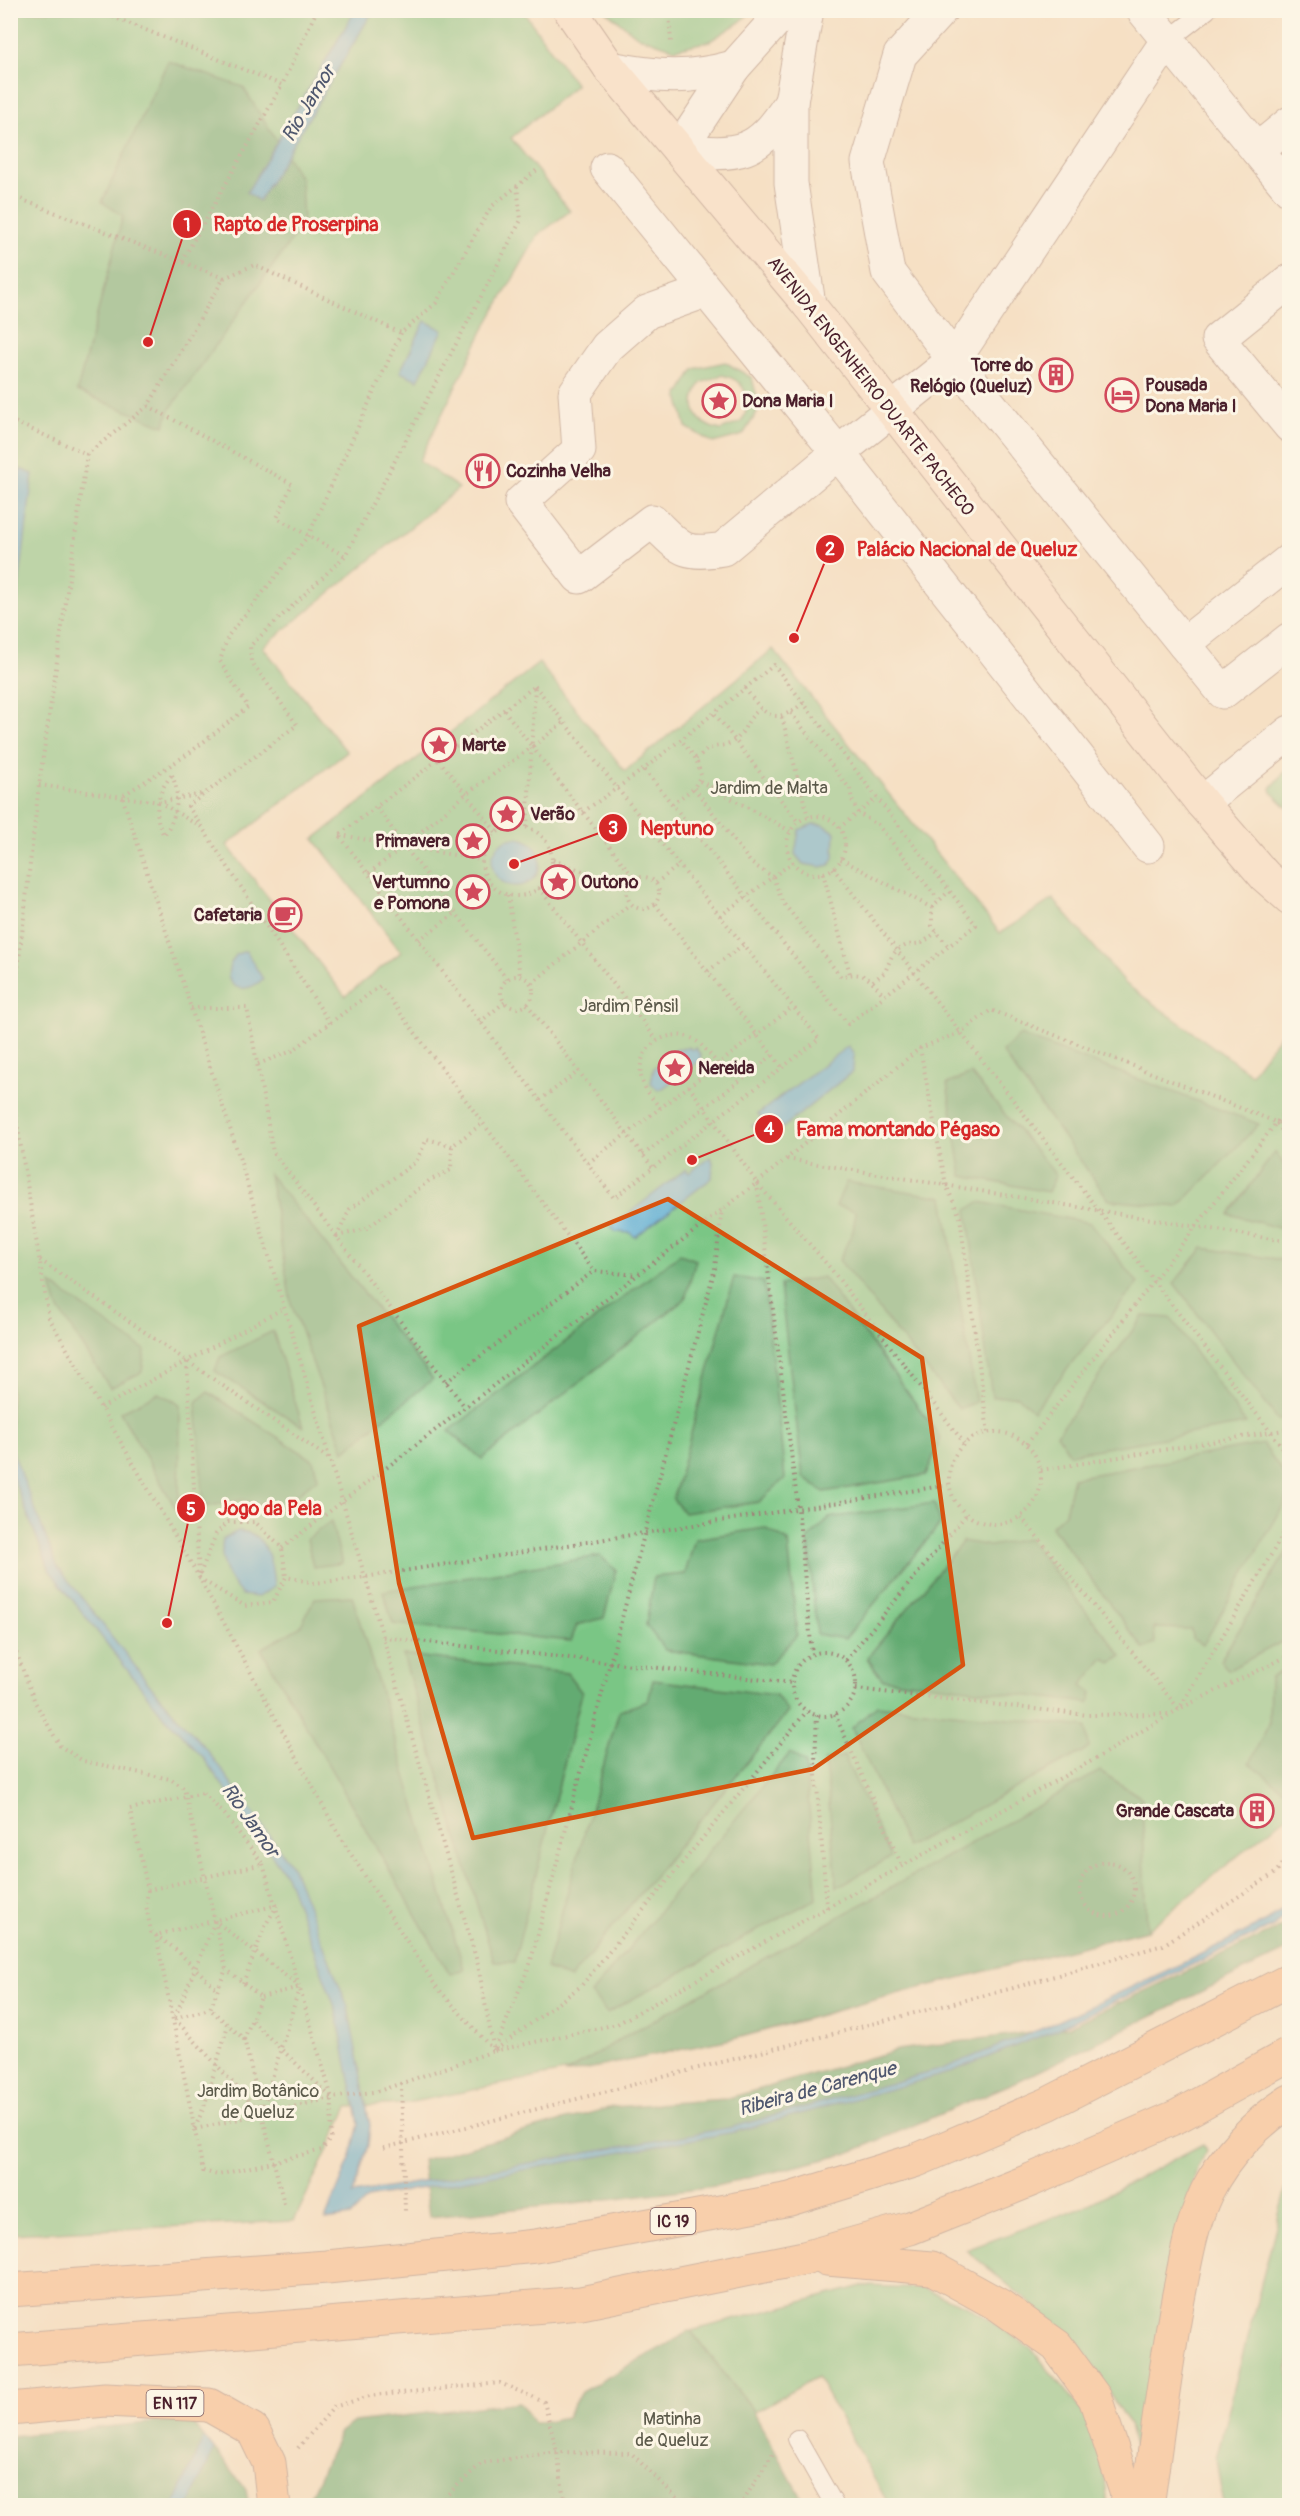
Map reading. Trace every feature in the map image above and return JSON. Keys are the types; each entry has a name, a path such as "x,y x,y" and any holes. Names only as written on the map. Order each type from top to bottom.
{"main road":[{"name":"IC 19","path":"10,2290 327,2266 536,2246 790,2199 917,2160 1048,2104 1290,1980"},
{"path":"10,2350 581,2302 804,2258 910,2228 1031,2180 1178,2116 1290,2054"},
{"path":"1147,2505 1173,2323 1191,2234 1207,2192 1221,2167 1265,2117 1290,2101"},
{"path":"804,2258 932,2268 999,2305 1057,2346 1095,2398 1131,2505"},
{"name":"EN 117","path":"10,2409 105,2400 209,2405 253,2430 269,2463 272,2490"}],"street":[{"name":"AVENIDA ENGENHEIRO DUARTE PACHECO","path":"570,10 609,68 809,305 1202,803 1265,876 1290,898"},
{"path":"785,10 734,67 679,150 716,153 744,150 773,130 791,102"},
{"path":"807,10 791,102 791,183 809,305"},
{"path":"941,10 900,55 868,162 888,272 954,360 1223,693 1290,639"},
{"path":"1143,10 1290,190"},
{"path":"706,291 647,312 607,347 575,393 579,450 521,502 579,577 652,521 681,549 701,553 723,549 954,360 1167,41"},
{"path":"609,68 672,77 700,76 734,67"},
{"path":"1257,150 1290,123"},
{"path":"607,168 838,453 1148,846"},
{"path":"1290,281 1218,339 1290,426"},
{"path":"1184,644 1290,560"},
{"path":"1202,803 1290,732"}],"lane":[{"path":"1167,41 1207,10"},
{"path":"797,2439 835,2505"}],"path":[{"path":"96,10 282,85"},
{"path":"182,261 282,85 317,10"},
{"path":"122,796 188,754 248,707 220,661 228,636 308,536 401,333 436,303 491,207 537,170"},
{"path":"330,1023 188,806 297,726 252,661 250,646 345,556 521,220 517,186"},
{"path":"10,195 224,278"},
{"path":"10,1039 39,784 87,454 148,406 224,278 254,265 401,333"},
{"path":"148,406 292,484 277,518 345,556"},
{"path":"10,420 87,454"},
{"path":"583,812 644,769 715,714 774,664 976,925 848,1024 644,769"},
{"path":"339,835 535,686"},
{"path":"339,835 614,1198 819,1039 535,686"},
{"path":"527,827 535,686"},
{"path":"745,688 760,709 771,716 782,717 803,703"},
{"path":"696,759 711,747 728,745 735,740 741,734 747,719 760,709"},
{"path":"504,710 635,879"},
{"path":"791,713 850,789 858,813 878,825 938,899"},
{"path":"715,714 798,822"},
{"path":"782,717 808,817"},
{"path":"369,873 466,794 564,722"},
{"path":"672,804 700,781 700,768 696,759 681,740"},
{"path":"439,760 496,832"},
{"path":"172,776 178,790 177,799 174,820 164,835 157,824 159,802 160,788 172,776"},
{"path":"700,781 790,831"},
{"path":"39,784 159,802 206,793"},
{"path":"694,788 751,863 773,877 782,901 841,977 858,973 873,981 884,996"},
{"path":"122,796 191,1008 383,1637 478,1965 494,2051"},
{"path":"839,828 877,798"},
{"path":"159,802 201,827"},
{"path":"377,807 404,846 507,979"},
{"path":"819,816 830,820 839,828 844,837 841,859 833,868 822,873 812,873 793,862 786,841 790,831 798,822 808,817 819,816"},
{"path":"511,826 527,827 546,840 552,860 549,875 539,888 525,895 508,895 497,890 489,882 482,860 486,844 496,832 511,826"},
{"path":"339,835 482,860"},
{"path":"841,859 932,908"},
{"path":"552,860 628,888"},
{"path":"720,916 793,862"},
{"path":"656,883 678,866"},
{"path":"833,868 1290,1457"},
{"path":"822,873 850,974"},
{"path":"630,904 628,888 635,879 646,878 656,883 659,890 656,904 782,1067"},
{"path":"539,888 657,1040"},
{"path":"948,946 932,926 932,908 938,899 949,891"},
{"path":"508,895 520,976"},
{"path":"630,904 643,909 656,904"},
{"path":"532,983 630,904"},
{"path":"419,940 457,912"},
{"path":"873,981 885,972 897,950 907,945 922,943 937,932"},
{"path":"708,971 744,945"},
{"path":"520,976 532,983 532,998 527,1004 516,1008 505,1002 501,994 502,986 507,979 520,976"},
{"path":"258,1064 292,1051 380,986 594,1270"},
{"path":"480,1022 505,1002"},
{"path":"527,1004 653,1168"},
{"path":"588,1163 793,1007"},
{"path":"191,1008 247,1008 273,1152 465,1407"},
{"path":"282,1548 757,1183 920,1048 961,1032 991,1010 1290,1126"},
{"path":"660,1108 646,1089 641,1076 642,1062 647,1049 657,1040 670,1035 684,1035 696,1041 718,1064"},
{"path":"920,1048 946,1185 960,1217 988,1432"},
{"path":"643,1155 772,1055"},
{"path":"540,1100 579,1071"},
{"path":"10,1080 49,1318 199,1577 340,1837 435,1985 494,2051"},
{"path":"689,1086 757,1183 831,1269 964,1443"},
{"path":"1027,1444 1154,1282 1195,1224 1290,1105"},
{"path":"1276,1122 1290,1142"},
{"path":"452,1146 483,1123"},
{"path":"337,1236 350,1209 416,1161 427,1139 452,1146"},
{"path":"337,1236 366,1230 430,1179 451,1170 452,1146"},
{"path":"786,1159 1100,1211 1195,1224 1290,1242"},
{"path":"757,1183 798,1508 812,1654"},
{"path":"494,2051 530,1964 715,1268 722,1209"},
{"path":"39,1260 329,1458"},
{"path":"446,1382 594,1270 637,1275"},
{"path":"101,1408 284,1308"},
{"path":"187,1362 199,1577"},
{"path":"1041,1470 1290,1429"},
{"path":"988,1432 1009,1434 1027,1444 1041,1470 1040,1488 1033,1504 1021,1517 1003,1524 984,1523 966,1515 954,1502 948,1485 951,1462 964,1443 988,1432"},
{"path":"286,1577 315,1583 365,1577 948,1485"},
{"path":"846,1660 966,1515"},
{"path":"1021,1517 1179,1709"},
{"path":"255,1521 282,1548 286,1577 273,1602 245,1606 199,1577 216,1534 228,1522 255,1521"},
{"path":"1179,1709 1290,1523"},
{"path":"10,1636 35,1702 60,1746 83,1761 170,1779 184,1788 226,1969 210,2009"},
{"path":"383,1637 792,1683"},
{"path":"830,1652 846,1660 854,1673 856,1689 849,1704 835,1714 817,1715 807,1711 796,1699 792,1683 801,1661 812,1654 830,1652"},
{"path":"195,2129 332,2098 379,2091 494,2051 617,2024 1095,1760 1179,1709 1290,1655"},
{"path":"856,1689 1088,1715 1170,1714"},
{"path":"494,2051 581,1986 807,1711"},
{"path":"835,1714 902,1866"},
{"path":"817,1715 815,1762 827,1908"},
{"path":"156,1935 203,2171 218,2175 322,2150 330,2138 332,2098 264,1864 225,1815 203,1793 130,1809 148,1890 146,1905 151,1932 156,1935 194,1967 218,1990"},
{"path":"384,2148 1013,1988 1163,1945 1275,1872 1290,1856"},
{"path":"1115,1863 1129,1874 1133,1883 1132,1899 1119,1913 1101,1915 1092,1911 1081,1897 1082,1878 1094,1864 1115,1863"},
{"path":"148,1890 264,1864"},
{"path":"156,1935 277,1905"},
{"path":"243,1983 266,1924 277,1905"},
{"path":"215,1921 300,1987"},
{"path":"174,2018 215,1921"},
{"path":"226,1969 261,1997"},
{"path":"261,1997 300,1987"},
{"path":"261,2114 300,1987"},
{"path":"244,2039 261,1997"},
{"path":"174,2018 210,2009"},
{"path":"210,2009 244,2039 285,2204"},
{"path":"174,2018 261,2114"},
{"path":"252,2021 332,2098"},
{"path":"195,2129 228,2025"},
{"path":"401,2083 405,2211"},
{"path":"272,2490 308,2434 334,2407 370,2396 500,2383 544,2402 557,2452 565,2505"},
{"path":"740,2505 774,2450 797,2439"},
{"path":"435,2505 482,2463 557,2452 631,2453 685,2505"}],"highlighted area":[{"path":"668,1199 922,1358 963,1665 813,1769 473,1838 399,1583 359,1326"}],"green space":[{"path":"10,11 523,11 576,85 511,138 570,211 538,235 483,331 419,461 459,488 263,647 347,752 227,845 345,996 401,952 314,839 539,663 625,771 773,649 1000,933 1053,899 1126,984 1251,1074 1289,1023 1289,1814 1147,1930 896,1994 741,2037 402,2104 348,2107 294,2221 11,2234"},
{"path":"606,11 752,11 740,22 710,41 675,49 637,36"},
{"path":"168,61 243,87 301,179 303,224 170,409 164,426 77,391 123,216 102,202"},
{"path":"725,362 752,378 760,408 743,435 713,443 686,427 678,396 694,369","holes":["721,375 730,377 742,386 747,406 741,422 721,430 705,424 700,419 694,406 695,399 701,383"]},
{"path":"1289,767 1289,809 1272,793 1271,788"},
{"path":"1020,1035 1259,1124 1178,1207 1109,1200 1002,1052"},
{"path":"971,1074 1056,1175 1048,1192 962,1176 947,1084"},
{"path":"1275,1152 1289,1170 1289,1231 1229,1214"},
{"path":"269,1174 433,1379 344,1451 291,1303"},
{"path":"846,1182 943,1197 976,1402 959,1409 839,1260 853,1231 856,1211 836,1206"},
{"path":"979,1202 1090,1223 1138,1283 1033,1411 1018,1396 992,1397 967,1210"},
{"path":"1203,1248 1289,1261 1289,1419 1278,1420 1174,1283"},
{"path":"680,1254 696,1260 685,1299 482,1459 449,1431"},
{"path":"734,1277 764,1282 785,1478 759,1502 684,1513 673,1499"},
{"path":"823,1277 941,1438 926,1475 824,1492 803,1477 780,1285"},
{"path":"51,1284 145,1350 142,1372 110,1388 58,1308"},
{"path":"1143,1316 1171,1318 1246,1424 1070,1454 1057,1434"},
{"path":"273,1331 303,1427 215,1371 220,1357"},
{"path":"208,1392 313,1460 318,1478 278,1509 242,1500 204,1507 196,1402"},
{"path":"158,1393 180,1404 179,1514 120,1412"},
{"path":"1263,1444 1289,1481 1289,1496 1203,1645 1192,1639 1191,1629 1154,1628 1155,1643 1144,1649 1051,1526 1065,1513 1073,1478"},
{"path":"934,1503 941,1523 845,1639 817,1634 808,1539 829,1518"},
{"path":"331,1521 342,1563 313,1567 307,1539"},
{"path":"765,1528 788,1541 797,1635 770,1664 665,1650 646,1625 654,1577 685,1574 695,1539"},
{"path":"1028,1539 1122,1656 1111,1663 1104,1658 1082,1685 1092,1693 1089,1703 882,1679 867,1658 963,1541 990,1546"},
{"path":"1289,1548 1289,1638 1229,1670 1220,1661"},
{"path":"600,1556 616,1570 604,1618 577,1625 571,1641 393,1624 383,1591"},
{"path":"352,1596 464,1969 450,1974 261,1649 300,1627 315,1598"},
{"path":"403,1655 567,1673 582,1693 514,1962 494,1962"},
{"path":"1289,1667 1289,1794 1249,1763 1269,1724 1270,1678"},
{"path":"653,1680 776,1695 788,1712 570,1979 546,1968 619,1711 648,1701"},
{"path":"877,1705 1086,1727 1089,1748 907,1847 852,1728"},
{"path":"790,1753 805,1763 817,1898 607,2013 591,1994"},
{"path":"844,1756 891,1857 837,1887 825,1761"},
{"path":"1100,1771 1142,1798 1147,1930 896,1994 741,2037 564,2074 627,2035"},
{"path":"1289,1923 1289,1949 1018,2081 846,2154 716,2186 558,2205 429,2217 422,2160 612,2107 725,2099 897,2050 1068,2027"},
{"path":"1203,2144 1207,2150 1197,2168 1163,2298 1145,2453 1135,2451 1129,2425 1080,2344 966,2250 1085,2206"},
{"path":"1289,2176 1289,2505 1223,2505 1216,2458"},
{"path":"862,2286 922,2288 970,2307 1031,2348 1084,2414 1101,2452 1107,2505 889,2505 817,2377 754,2412 691,2331"},
{"name":"Matinha de Queluz","path":"691,2331 754,2412 805,2505 306,2505 340,2432 354,2422 519,2402 535,2423 566,2417 581,2392"},
{"path":"190,2419 246,2489 249,2505 13,2506 11,2502 11,2436"}],"water":[{"name":"Rio Jamor","path":"355,11 373,11 259,201 247,192"},
{"path":"425,321 443,330 418,380 400,372"},
{"path":"20,469 33,474 11,652 10,550"},
{"path":"813,824 824,825 835,832 834,858 830,865 821,867 803,864 795,854 799,830"},
{"path":"511,838 521,838 533,845 540,857 540,867 533,879 521,886 511,886 496,875 492,867 492,857 503,842"},
{"path":"246,951 263,979 246,988 238,988 229,979 228,972 237,954"},
{"path":"848,1046 854,1055 853,1071 775,1134 769,1130 752,1126 762,1119 758,1114"},
{"path":"689,1047 692,1050 695,1047 701,1056 699,1061 658,1090 651,1083 654,1068 675,1050"},
{"path":"710,1157 713,1162 712,1178 635,1237 630,1233 616,1232 611,1227 686,1169 689,1173"},
{"name":"Rio Jamor","path":"10,1445 57,1566 156,1693 207,1750 293,1868 348,2007 370,2125 368,2145 353,2194 733,2127 942,2069 1048,2026 1185,1962 1267,1921 1289,1903 1289,1912 1273,1926 1051,2032 945,2074 734,2132 368,2198 351,2216 325,2220 350,2159 359,2124 336,2010 286,1875 202,1756 161,1713 50,1571 11,1473"},
{"path":"238,1531 251,1533 258,1538 269,1558 274,1587 258,1597 242,1595 232,1582 223,1563 223,1539"},
{"path":"204,2437 214,2449 189,2505 174,2505"}],"place":[{"name":"Rapto de Proserpina","path":"148,342"},
{"name":"Torre do Relógio (Queluz)","path":"1056,375"},
{"name":"Pousada Dona Maria I","path":"1122,395"},
{"name":"Dona Maria I","path":"719,401"},
{"name":"Cozinha Velha","path":"483,471"},
{"name":"Palácio Nacional de Queluz","path":"794,638"},
{"name":"Marte","path":"439,745"},
{"name":"Verão","path":"507,814"},
{"name":"Primavera","path":"473,841"},
{"name":"Neptuno","path":"514,864"},
{"name":"Outono","path":"558,882"},
{"name":"Vertumno e Pomona","path":"473,892"},
{"name":"Cafetaria","path":"285,915"},
{"name":"Nereida","path":"675,1068"},
{"name":"Fama montando Pégaso","path":"692,1160"},
{"name":"Jogo da Pela","path":"167,1623"},
{"name":"Grande Cascata","path":"1257,1811"}],"park label":[{"name":"Jardim de Malta","path":"769,788"},
{"name":"Jardim Pênsil","path":"629,1006"},
{"name":"Jardim Botânico de Queluz","path":"258,2101"}],"water label":[{"name":"Ribeira de Carenque","path":"817,2088"}]}
